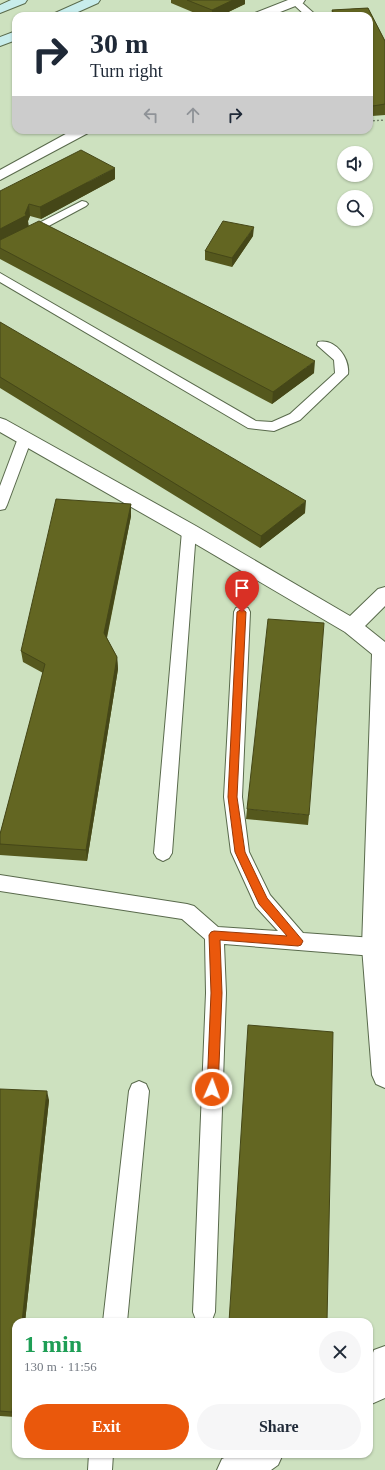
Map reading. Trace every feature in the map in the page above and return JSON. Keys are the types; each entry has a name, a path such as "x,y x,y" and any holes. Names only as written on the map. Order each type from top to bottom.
{"main road":[{"path":"0,9 21,0"},
{"path":"68,12 94,0"},
{"path":"0,42 12,37"}],"street":[{"path":"268,12 295,0"},
{"path":"0,176 77,134"},
{"path":"0,424 189,531 352,627 384,652 374,947 385,1075"},
{"path":"352,627 385,594"},
{"path":"373,1388 379,1384 385,1361"},
{"path":"233,1470 251,1464 261,1458"}],"lane":[{"path":"295,0 308,12"},
{"path":"0,248 82,204"},
{"path":"0,277 253,425 274,427 295,418 341,374 343,365 339,356 323,345"},
{"path":"0,505 25,438"},
{"path":"163,853 189,531"},
{"path":"242,612 233,797 240,852 263,901 298,941"},
{"path":"0,883 187,912 214,935 374,947"},
{"path":"204,1312 216,993 214,935"},
{"path":"115,1318 139,1091"},
{"path":"100,1470 101,1458"}],"path":[{"path":"373,121 385,120"}],"building":[{"path":"187,0 233,0 212,10"},
{"path":"368,8 370,12 333,12 332,10"},
{"path":"373,18 385,41 385,104 373,106"},
{"path":"81,150 115,168 40,207 29,204 25,214 27,215 0,229 0,191"},
{"path":"39,221 315,361 273,392 0,248 0,240"},
{"path":"223,221 254,227 232,258 205,251"},
{"path":"0,322 306,501 261,536 0,377"},
{"path":"56,499 131,504 104,633 117,657 86,850 0,844 0,834 45,664 21,651"},
{"path":"268,619 324,623 309,815 247,809"},
{"path":"248,1025 333,1032 327,1318 229,1318"},
{"path":"0,1089 47,1091 22,1318 12,1318 12,1412 0,1411"}],"route":[{"path":"212,1089 216,993 214,935 298,941 263,901 240,852 233,797 242,612"}]}
